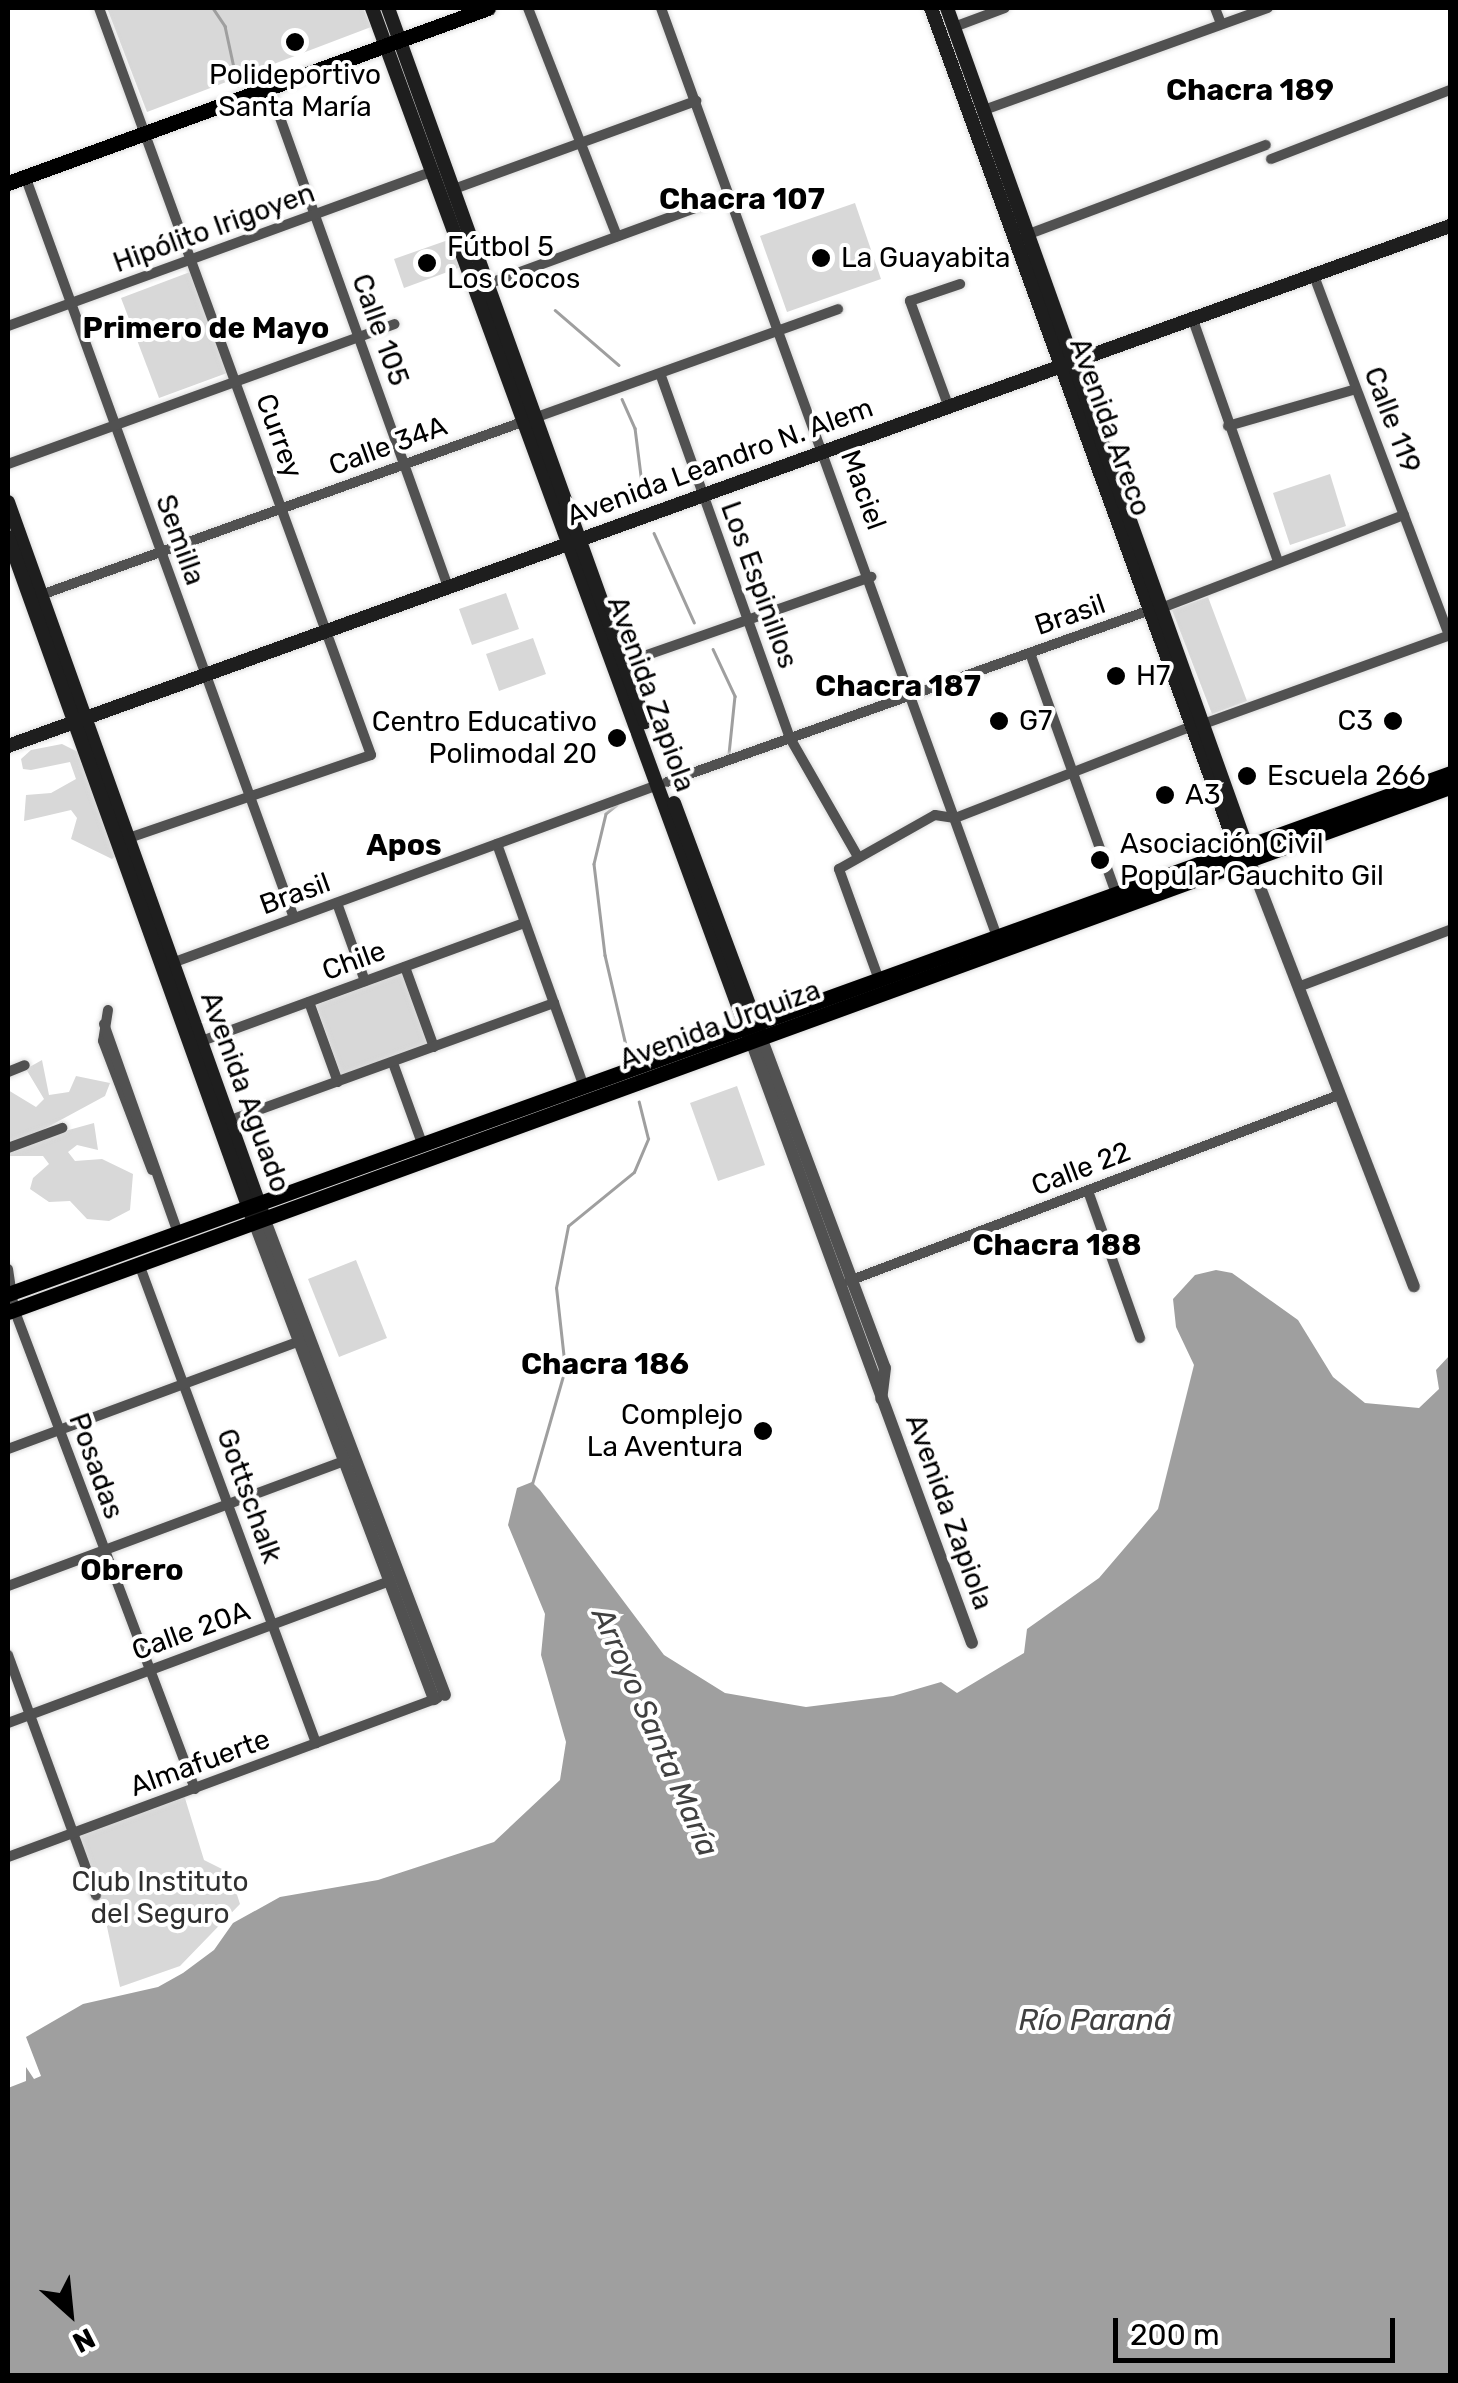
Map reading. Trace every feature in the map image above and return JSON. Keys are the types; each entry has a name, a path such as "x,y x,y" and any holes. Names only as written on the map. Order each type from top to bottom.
{"main road":[{"name":"Avenida Zapiola","path":"372,8 392,42 454,189 530,419 753,1032"},
{"name":"Avenida Zapiola","path":"388,8 392,42 434,171 483,286"},
{"path":"8,182 488,8"},
{"name":"Avenida Areco","path":"931,8 1068,363 1249,860"},
{"name":"Avenida Areco","path":"946,8 1028,234 1068,363"},
{"name":"Avenida Leandro N. Alem","path":"8,746 1450,226"},
{"name":"Avenida Aguado","path":"8,502 80,721 130,838 256,1212"},
{"name":"Avenida Aguado","path":"8,537 80,721 256,1212"},
{"name":"Avenida Zapiola","path":"574,542 624,663 662,784"},
{"name":"Avenida Urquiza","path":"11,1302 139,1264 422,1143 583,1084 753,1032 878,977 1450,773"},
{"name":"Avenida Urquiza","path":"11,1302 178,1233 256,1212 1450,787"}],"street":[{"name":"Currey","path":"98,8 371,755 250,796"},
{"path":"528,8 617,236"},
{"name":"Maciel","path":"661,8 914,694 996,934"},
{"path":"954,27 1005,8"},
{"path":"1215,8 1221,24"},
{"path":"984,110 1268,8"},
{"name":"Calle 105","path":"269,87 448,587"},
{"path":"1271,159 1450,90"},
{"path":"454,189 696,101"},
{"path":"1028,234 1266,145"},
{"name":"Hipólito Irigoyen","path":"8,326 434,171"},
{"name":"Semilla","path":"25,176 294,918"},
{"path":"483,286 730,195"},
{"name":"Calle 119","path":"1314,276 1450,635"},
{"path":"948,406 910,302 960,284"},
{"name":"Calle 34A","path":"40,595 530,419 661,376 838,309"},
{"path":"1192,320 1278,562"},
{"path":"8,464 394,324"},
{"name":"Los Espinillos","path":"661,376 790,738 858,855"},
{"path":"1228,426 1356,389"},
{"name":"Brasil","path":"172,963 1157,609 1404,515"},
{"path":"624,663 870,576"},
{"path":"878,977 839,869 858,855 934,816 955,818 1450,635"},
{"path":"1030,653 1115,890"},
{"path":"130,838 250,796"},
{"path":"497,844 583,1084"},
{"name":"Avenida Areco","path":"1249,860 1414,1286"},
{"path":"337,903 366,981"},
{"name":"Chile","path":"200,1042 525,923"},
{"path":"1298,987 1450,930"},
{"path":"404,967 434,1048"},
{"path":"308,1002 338,1082"},
{"path":"228,1122 554,1004"},
{"path":"108,1010 104,1024 178,1233"},
{"name":"Avenida Zapiola","path":"753,1032 846,1282 881,1399 972,1643"},
{"path":"393,1062 422,1143"},
{"path":"8,1072 25,1065"},
{"name":"Calle 22","path":"846,1282 1338,1095"},
{"path":"8,1148 62,1128"},
{"path":"1088,1190 1140,1338"},
{"name":"Avenida Aguado","path":"256,1212 434,1699"},
{"name":"Avenida Aguado","path":"256,1212 434,1699"},
{"name":"Gottschalk","path":"139,1264 316,1743"},
{"name":"Posadas","path":"8,1269 11,1302 195,1789"},
{"path":"8,1449 300,1341"},
{"path":"8,1586 344,1461"},
{"name":"Calle 20A","path":"8,1724 390,1581"},
{"path":"8,1656 96,1895"},
{"name":"Almafuerte","path":"8,1857 434,1699"}],"green space":[{"path":"107,8 363,8 371,27 147,112"},
{"name":"La Guayabita","path":"855,203 881,279 787,312 760,236"},
{"name":"Fútbol 5 Los Cocos","path":"451,239 461,267 404,288 394,259"},
{"path":"190,272 227,373 159,398 121,298"},
{"path":"1330,474 1346,526 1290,545 1273,493"},
{"path":"506,593 519,629 472,645 459,609"},
{"path":"1208,597 1247,701 1212,714 1172,610"},
{"path":"533,638 546,674 499,691 486,654"},
{"path":"62,744 82,754 121,851 112,859 71,839 77,818 71,810 24,821 26,795 51,793 76,779 70,762 31,770 23,769 21,759 31,750"},
{"path":"402,973 428,1044 341,1075 316,1005"},
{"path":"42,1060 49,1095 69,1092 76,1076 110,1083 105,1096 44,1129 54,1134 94,1123 98,1150 77,1145 68,1152 75,1161 102,1159 133,1174 130,1210 109,1221 87,1219 70,1201 49,1202 30,1189 33,1178 49,1164 43,1156 8,1156 8,1090 36,1107 44,1099 26,1069"},
{"path":"737,1086 765,1165 718,1181 690,1103"},
{"path":"356,1260 387,1338 339,1357 308,1279"},
{"name":"Club Instituto del Seguro","path":"184,1795 204,1860 230,1873 240,1904 180,1966 120,1987 101,1899 77,1833"}],"water":[{"name":"Río Paraná","path":"1216,1270 1232,1273 1298,1320 1333,1377 1365,1403 1419,1408 1439,1389 1436,1370 1450,1355 1450,2375 8,2375 8,2088 26,2081 26,2067 34,2079 41,2076 26,2037 83,2004 158,1987 214,1950 233,1923 280,1897 378,1880 494,1842 560,1780 566,1742 541,1655 545,1614 508,1525 517,1488 532,1482 540,1490 664,1655 725,1693 806,1707 893,1696 941,1682 957,1693 1024,1653 1027,1629 1099,1578 1158,1509 1194,1365 1176,1327 1173,1299 1195,1275"}],"waterway":[{"name":"Arroyo Santa María","path":"213,8 225,26 238,86"},
{"name":"Arroyo Santa María","path":"555,310 619,365"},
{"name":"Arroyo Santa María","path":"622,399 635,428 644,499"},
{"name":"Arroyo Santa María","path":"654,533 694,622"},
{"name":"Arroyo Santa María","path":"713,649 735,696 729,754"},
{"name":"Arroyo Santa María","path":"617,805 606,814 594,864 605,955 628,1054"},
{"name":"Arroyo Santa María","path":"532,1484 565,1369 556,1288 568,1226 634,1172 648,1139 639,1102"}],"place":[{"name":"Polideportivo Santa María","path":"295,42"},
{"name":"La Guayabita","path":"821,258"},
{"name":"Fútbol 5 Los Cocos","path":"427,263"},
{"name":"H7","path":"1116,676"},
{"name":"G7","path":"999,721"},
{"name":"C3","path":"1393,721"},
{"name":"Centro Educativo Polimodal 20","path":"617,738"},
{"name":"Escuela 266","path":"1247,776"},
{"name":"A3","path":"1165,795"},
{"name":"Asociación Civil Popular Gauchito Gil","path":"1100,860"},
{"name":"Complejo La Aventura","path":"763,1431"}],"district":[{"name":"Chacra 189","path":"1250,90"},
{"name":"Chacra 107","path":"742,199"},
{"name":"Primero de Mayo","path":"206,328"},
{"name":"Chacra 187","path":"898,686"},
{"name":"Apos","path":"404,845"},
{"name":"Chacra 188","path":"1057,1245"},
{"name":"Chacra 186","path":"605,1364"},
{"name":"Obrero","path":"132,1570"}]}
